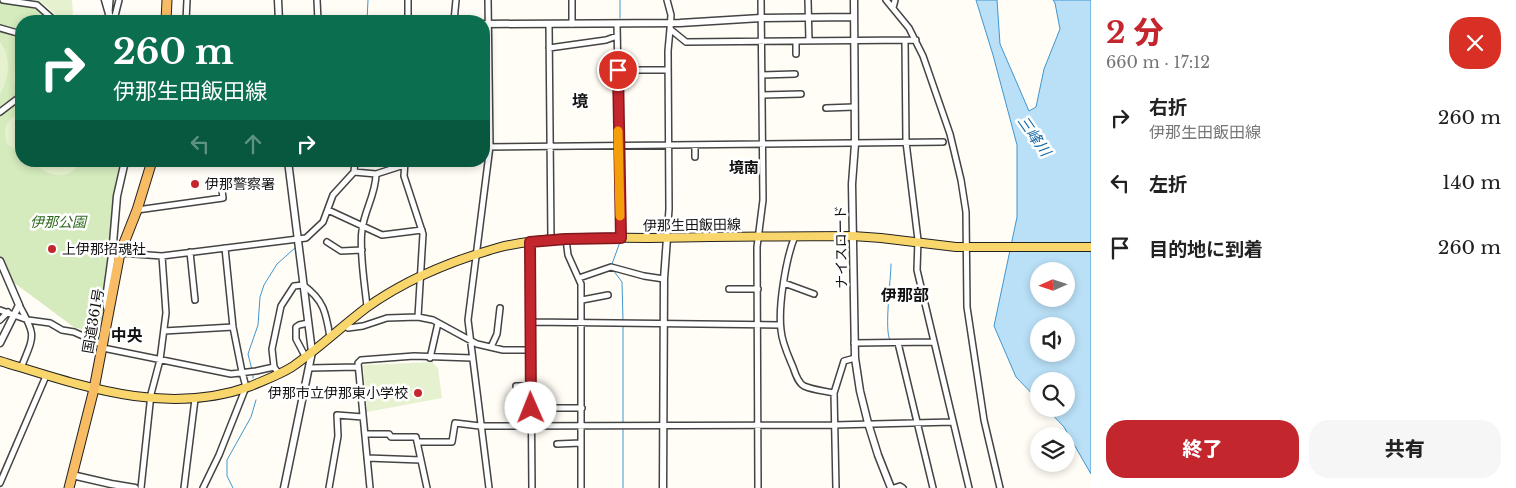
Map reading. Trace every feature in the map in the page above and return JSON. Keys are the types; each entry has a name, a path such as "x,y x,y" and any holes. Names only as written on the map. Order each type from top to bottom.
{"highway":[{"path":"166,15 167,0"},
{"name":"国道361号","path":"69,488 94,389 120,253 137,210 150,167"}],"main road":[{"name":"伊那生田飯田線","path":"0,361 94,389 151,398 195,399 216,396 246,387 308,354 368,308 421,277 476,254 499,247 530,242 566,239 853,236 967,247 1091,247"}],"street":[{"path":"3,0 37,5 48,15"},
{"path":"106,0 109,15"},
{"path":"110,0 110,15"},
{"path":"115,15 119,0"},
{"path":"186,15 187,0"},
{"path":"278,0 279,15"},
{"path":"317,0 318,15"},
{"path":"408,0 408,15"},
{"path":"455,15 456,0"},
{"path":"487,15 488,0"},
{"path":"572,0 572,24"},
{"path":"663,488 664,278 669,209 668,70 671,16 667,0"},
{"path":"758,488 757,248 763,200 761,0"},
{"path":"808,0 809,41"},
{"name":"ナイスロード","path":"854,0 855,144 852,184 855,358 860,391 868,423 878,455 893,488"},
{"path":"886,0 909,28 916,40 942,109 961,180 966,212 967,307 974,364 984,420 1000,488"},
{"path":"893,8 895,0"},
{"path":"490,24 670,26 761,18 853,17"},
{"path":"549,24 551,240"},
{"path":"617,24 620,70 621,238"},
{"path":"670,26 686,42 916,40"},
{"path":"0,28 15,32"},
{"path":"549,48 600,41 618,36"},
{"path":"796,41 796,54"},
{"path":"905,41 906,142 918,243 917,270 969,488"},
{"path":"620,70 668,70"},
{"path":"762,75 795,74"},
{"path":"762,94 801,94"},
{"path":"0,112 15,101"},
{"path":"826,108 854,107"},
{"path":"490,116 490,146 943,142"},
{"path":"695,145 695,157"},
{"path":"108,314 106,299 117,196 124,167"},
{"path":"284,488 309,368 308,323 289,167"},
{"path":"120,253 162,256 306,238 323,222 333,195 354,172 353,167"},
{"path":"354,172 376,174 394,167"},
{"path":"405,167 406,184 422,230 423,240 418,317"},
{"path":"487,167 468,320 488,488"},
{"path":"368,308 362,250 362,227 376,184 376,174"},
{"path":"137,210 224,198 222,190"},
{"path":"328,210 382,235 422,230"},
{"path":"795,236 790,244 780,311 780,325 786,351 798,380 803,386 834,393"},
{"path":"566,239 568,255 581,284 582,300 581,488"},
{"path":"327,242 341,251 362,250"},
{"path":"530,242 532,488"},
{"path":"203,488 219,455 246,387 233,327 226,248"},
{"path":"190,252 195,300"},
{"path":"141,488 151,398 160,360 166,313 162,256"},
{"path":"0,261 3,275 28,320 32,331 33,338 21,368"},
{"path":"579,278 611,267 626,272 664,278"},
{"path":"784,283 814,294"},
{"path":"0,310 28,320 50,323 62,330 74,332 103,346 160,360 231,374 277,371 272,349 281,306 294,286 303,285 314,295 326,311 330,337"},
{"path":"729,289 758,289"},
{"path":"582,300 608,295"},
{"path":"0,320 19,305"},
{"path":"491,347 497,334 500,308"},
{"path":"0,343 11,313"},
{"path":"346,325 348,328 363,326 387,318 418,317 433,320 477,344 503,350 531,350"},
{"path":"530,322 780,325"},
{"path":"308,323 296,327 296,339 308,354"},
{"path":"430,358 438,323"},
{"path":"164,331 233,327"},
{"path":"854,343 934,342"},
{"path":"898,343 934,488"},
{"path":"370,488 358,367 361,360 414,356 472,358"},
{"path":"836,488 834,393 844,362 855,358"},
{"path":"309,368 358,367"},
{"path":"0,484 46,376"},
{"path":"516,386 531,386"},
{"path":"184,488 195,399"},
{"path":"531,408 582,408"},
{"path":"329,488 338,436 337,415 363,417"},
{"path":"417,442 452,442 455,423 480,426 664,426 953,422"},
{"path":"365,434 388,434 391,438 416,437 427,488"},
{"path":"557,444 581,444"},
{"path":"367,458 421,460"},
{"path":"0,468 6,470"},
{"path":"72,475 135,488"},
{"path":"893,488 900,486 902,488"}],"green space":[{"name":"伊那公園","path":"0,0 40,2 53,15 15,15 15,167 126,167 119,197 116,240 103,319 97,325 90,328 75,328 9,279 0,257"},
{"path":"29,0 72,0 73,13 72,15 56,15 40,1"},
{"path":"0,42 6,54 8,68 0,94"},
{"path":"15,116 15,150 7,144 5,133 7,124"},
{"path":"38,167 77,167 70,173 63,175 44,171"},
{"path":"432,362 438,368 442,398 367,412 363,365"}],"water":[{"name":"三峰川","path":"976,0 997,0 1000,44 1029,111 1036,107 1044,69 1060,29 1053,0 1091,0 1091,474 1075,446 1075,427 1064,427 1055,417 1075,417 1075,372 1030,372 1030,392 1016,377 994,326 1017,217 1017,145"}],"waterway":[{"path":"367,15 368,0"},
{"path":"620,0 620,18"},
{"path":"620,28 621,67"},
{"path":"621,71 621,87"},
{"path":"305,236 316,225"},
{"path":"612,264 620,242"},
{"path":"252,370 248,354 258,325 260,297 264,285 277,264 295,248"},
{"path":"890,340 888,335 888,316 891,264"},
{"path":"613,270 622,282 623,321"},
{"path":"623,325 623,423"},
{"path":"898,353 913,420"},
{"path":"233,488 227,476 227,460 251,417 256,400"},
{"path":"915,426 930,488"},
{"path":"623,427 623,488"}],"slow traffic":[{"path":"618,131 620,216"}],"place":[{"name":"伊那警察署","path":"195,184"},
{"name":"上伊那招魂社","path":"52,249"},
{"name":"伊那市立伊那東小学校","path":"418,393"}],"district":[{"name":"境","path":"580,101"},
{"name":"境南","path":"744,168"},
{"name":"伊那部","path":"905,295"},
{"name":"中央","path":"127,335"}],"route":[{"path":"531,408 530,242 621,238 618,70"}]}
